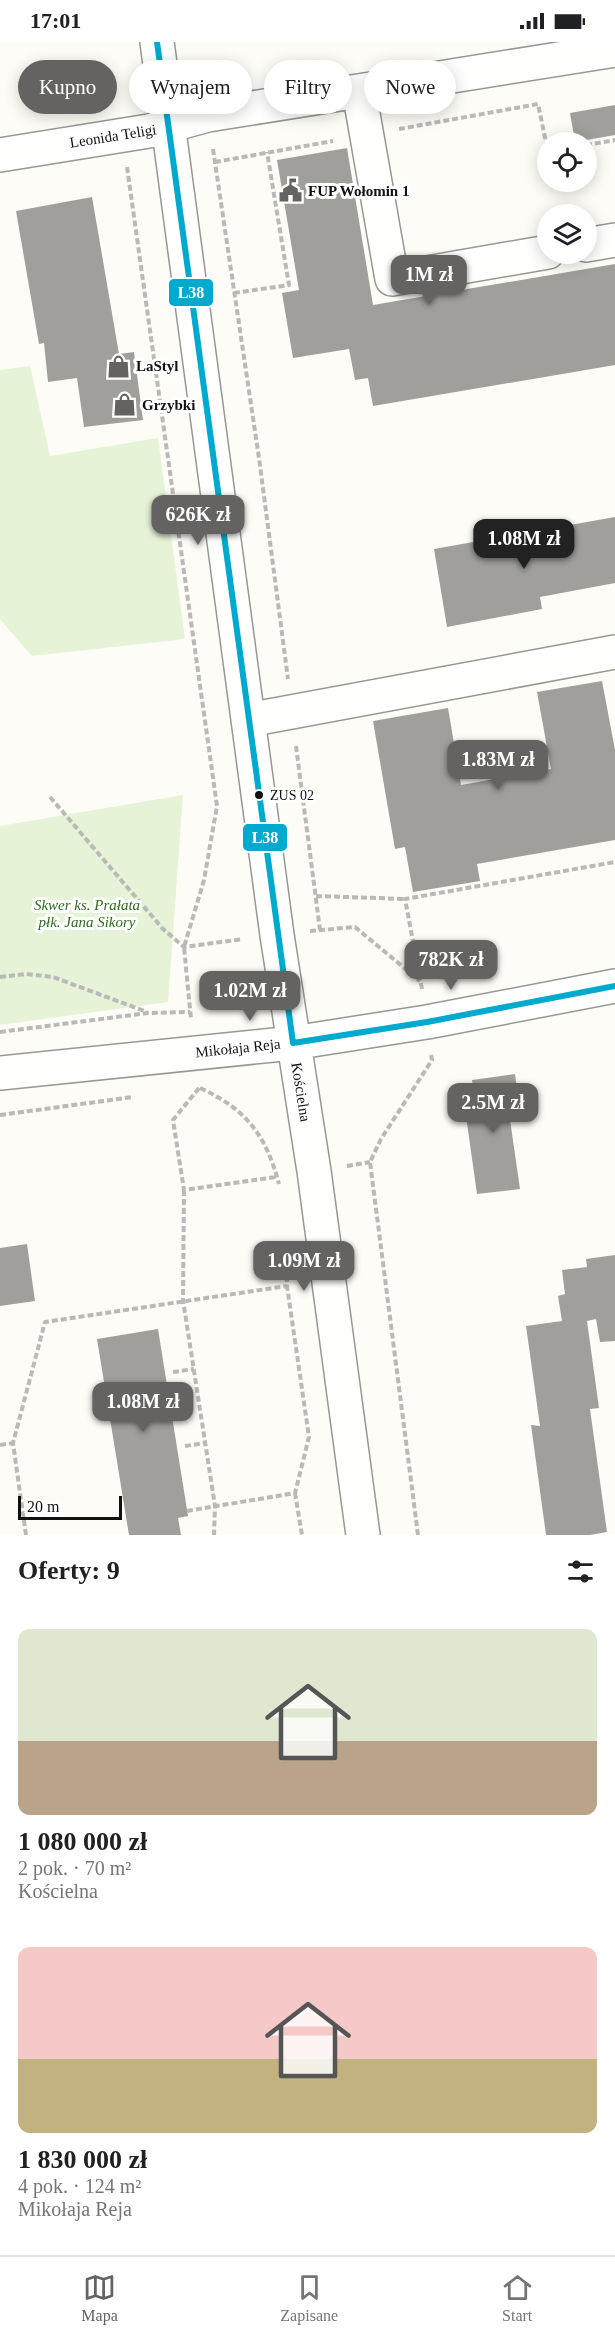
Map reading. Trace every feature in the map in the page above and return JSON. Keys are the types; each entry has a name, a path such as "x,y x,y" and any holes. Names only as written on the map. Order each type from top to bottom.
{"street":[{"name":"Kościelna","path":"158,42 248,720 293,1043 314,1171 363,1535"},
{"name":"Leonida Teligi","path":"0,155 170,126 208,115 615,50"},
{"path":"359,91 392,279 537,254"},
{"path":"597,243 615,240"},
{"path":"248,720 615,652"},
{"name":"Mikołaja Reja","path":"0,1073 293,1043 427,1022 615,986"}],"path":[{"path":"208,115 259,458 320,930"},
{"path":"0,1032 148,1013 190,1012 184,947 204,880 218,806 123,134"},
{"path":"597,143 615,140"},
{"path":"234,293 289,285 267,152"},
{"path":"50,797 163,929 184,947"},
{"path":"316,896 405,899 615,862"},
{"path":"405,899 421,981"},
{"path":"0,977 26,974 53,977 148,1013"},
{"path":"418,1535 370,1162 381,1139 432,1060 431,1051"},
{"path":"188,1089 199,1088 224,1099 250,1121 264,1142 279,1186"},
{"path":"199,1088 173,1120 183,1190 183,1300 215,1506 214,1535"},
{"path":"0,1115 144,1095"},
{"path":"344,1166 370,1162"},
{"path":"183,1190 277,1177"},
{"path":"287,1239 286,1286 309,1437 295,1493 302,1535"},
{"path":"26,1535 13,1443 45,1322 286,1286"},
{"path":"173,1372 194,1369"},
{"path":"0,1445 13,1443"},
{"path":"185,1446 205,1443"},
{"path":"188,1511 295,1493"}],"green space":[{"path":"30,366 50,456 158,438 185,639 32,656 0,619 0,370"},
{"name":"Skwer ks. Prałata płk. Jana Sikory","path":"183,795 168,1002 0,1025 0,826"}],"building":[{"path":"615,105 615,135 597,138 597,132 573,132 570,113"},
{"path":"347,148 373,305 615,264 615,365 373,406 368,378 355,380 349,349 293,358 282,293 299,290 277,160"},
{"path":"92,197 119,354 134,352 143,420 84,427 77,378 48,382 44,343 39,344 16,211"},
{"path":"615,517 615,583 540,597 542,609 447,627 434,549"},
{"path":"602,681 615,750 615,840 477,864 480,881 413,892 405,847 395,849 373,721 448,708 461,785 551,769 537,692"},
{"path":"515,1074 519,1104 508,1106 520,1189 477,1194 465,1109 476,1107 472,1080"},
{"path":"27,1244 35,1301 0,1306 0,1248"},
{"path":"615,1255 615,1341 600,1342 596,1319 587,1321 599,1408 590,1409 607,1532 590,1535 546,1535 531,1425 540,1426 526,1326 562,1321 558,1296 565,1294 562,1270 587,1267 586,1259"},
{"path":"158,1329 188,1516 178,1518 181,1535 129,1535 97,1339"}],"transit line":[{"name":"L38","path":"157,42 293,1043"},
{"name":"L38","path":"293,1043 427,1022 615,986"}],"place":[{"name":"FUP Wołomin 1","path":"290,191"},
{"name":"LaStyl","path":"118,366"},
{"name":"Grzybki","path":"124,405"},
{"name":"ZUS 02","path":"259,795"}]}
